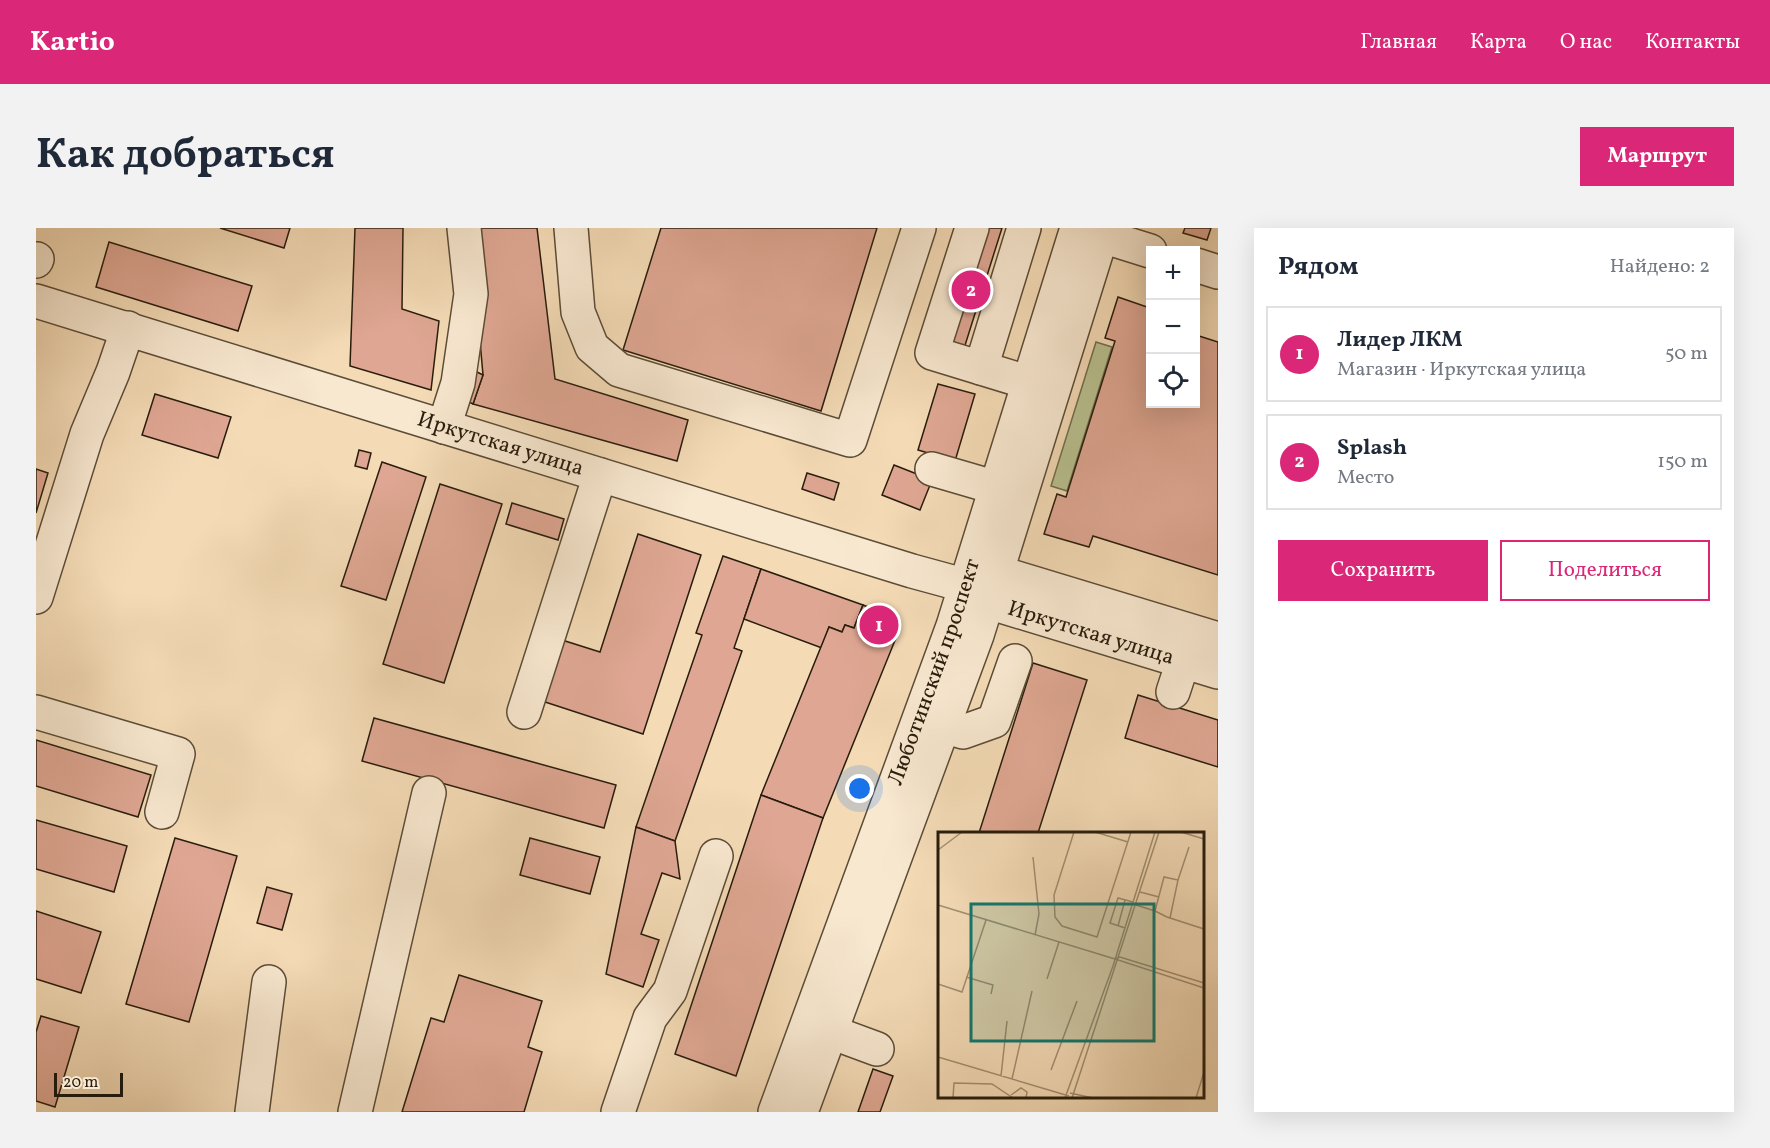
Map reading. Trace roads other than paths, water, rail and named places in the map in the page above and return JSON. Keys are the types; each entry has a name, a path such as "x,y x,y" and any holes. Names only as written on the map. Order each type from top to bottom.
{"street":[{"path":"444,427 458,383 471,294 464,228"},
{"path":"571,228 578,312 592,347 620,370 850,440 919,228"},
{"path":"972,228 932,353 1030,383"},
{"path":"981,368 1024,228"},
{"path":"1094,231 1146,250"},
{"name":"Люботинский проспект","path":"801,1110 984,586 997,489 1030,383 1094,231"},
{"name":"Люботинский проспект","path":"801,1110 943,726 1094,231"},
{"path":"1200,266 1218,272"},
{"name":"Иркутская улица","path":"36,301 932,577 984,586 1203,651"},
{"path":"36,597 87,434 113,372 128,328"},
{"path":"932,469 997,489"},
{"path":"524,712 600,475"},
{"path":"1181,694 1203,651"},
{"path":"943,726 963,732 994,721 1015,660"},
{"path":"36,712 178,754 162,812"},
{"path":"355,1112 429,793"},
{"path":"618,1112 650,1018 670,991 716,856"},
{"path":"252,1112 269,982"},
{"path":"831,1032 877,1049"}],"place":[{"name":"Splash","path":"971,290"},
{"name":"Лидер ЛКМ","path":"879,625"}]}
